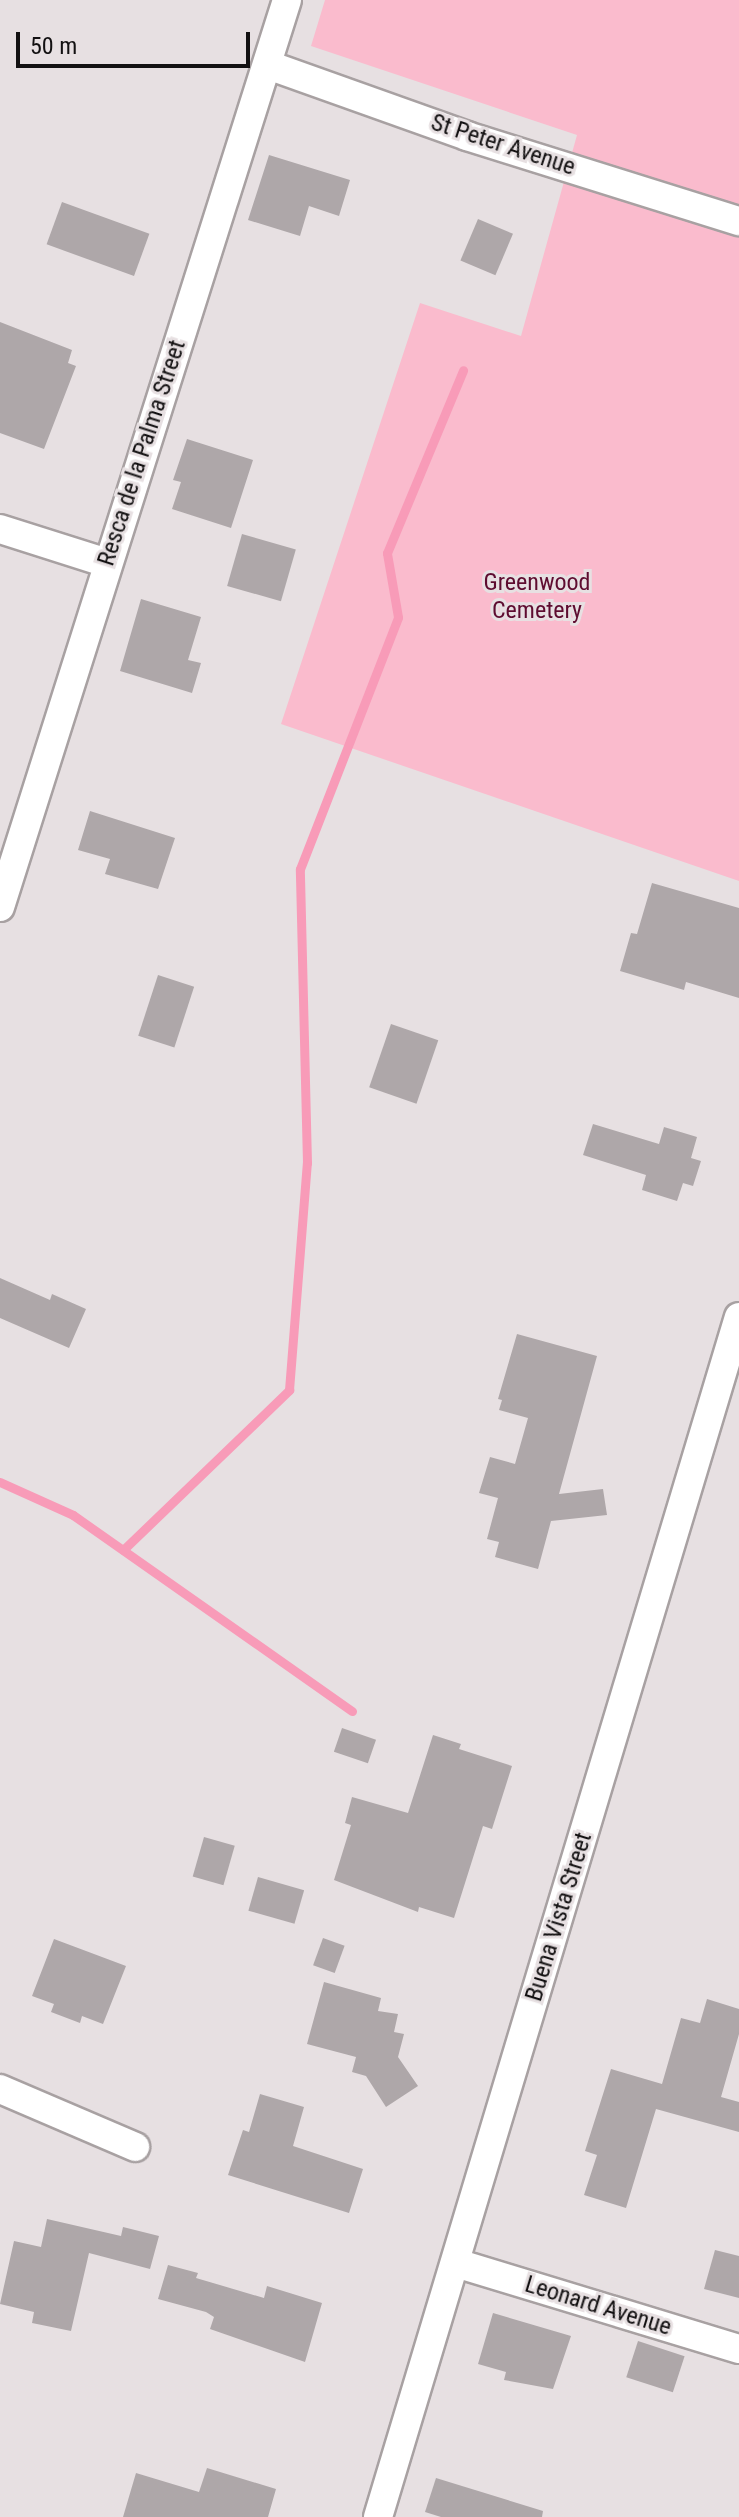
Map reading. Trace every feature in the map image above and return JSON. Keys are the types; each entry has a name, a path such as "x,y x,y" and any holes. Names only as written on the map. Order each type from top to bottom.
{"street":[{"name":"Resca de la Palma Street","path":"0,907 287,0"},
{"name":"St Peter Avenue","path":"268,65 467,136 739,221"},
{"path":"0,529 107,563"},
{"name":"Buena Vista Street","path":"378,2517 739,1317"},
{"path":"0,2089 135,2147"},
{"name":"Leonard Avenue","path":"456,2263 739,2349"}],"green space":[{"name":"Greenwood Cemetery","path":"325,0 739,0 739,881 281,724 420,303 521,336 577,135 311,46"}],"building":[{"path":"269,155 350,180 339,216 309,206 300,236 248,220"},
{"path":"62,202 149,234 134,276 47,244"},
{"path":"478,219 513,234 495,275 460,260"},
{"path":"0,322 72,350 68,363 76,366 44,449 0,433"},
{"path":"187,439 253,460 231,528 172,509 181,482 173,480"},
{"path":"242,534 296,549 281,601 227,586"},
{"path":"141,599 201,617 188,660 201,663 192,693 120,671"},
{"path":"90,811 175,838 158,889 105,874 110,859 78,850"},
{"path":"652,883 739,908 739,998 686,982 684,990 620,971 631,933 637,934"},
{"path":"158,975 194,987 174,1048 138,1036"},
{"path":"391,1024 438,1040 416,1104 369,1087"},
{"path":"593,1124 659,1144 664,1127 697,1137 691,1158 701,1161 693,1186 683,1183 677,1201 642,1190 646,1175 583,1155"},
{"path":"0,1278 50,1300 52,1294 86,1309 69,1348 0,1318"},
{"path":"517,1334 597,1356 559,1494 603,1489 607,1515 551,1521 538,1569 495,1557 499,1542 487,1539 498,1498 479,1493 490,1457 515,1464 528,1418 499,1410 502,1400 498,1399"},
{"path":"342,1728 376,1740 368,1763 334,1752"},
{"path":"433,1735 461,1744 459,1749 512,1766 492,1829 483,1826 454,1918 419,1907 418,1912 334,1880 351,1825 345,1823 352,1797 408,1813"},
{"path":"204,1837 235,1846 223,1885 193,1876"},
{"path":"258,1877 304,1890 294,1924 248,1911"},
{"path":"323,1938 345,1946 335,1973 313,1965"},
{"path":"54,1939 126,1966 103,2024 82,2016 80,2023 51,2012 54,2004 32,1996"},
{"path":"324,1982 381,1998 378,2011 398,2014 394,2032 404,2034 398,2057 418,2086 386,2107 366,2076 352,2072 356,2057 307,2044"},
{"path":"707,1999 739,2009 739,2034 721,2097 739,2102 739,2132 656,2109 626,2208 584,2195 597,2155 585,2151 611,2069 662,2084 681,2018 700,2023"},
{"path":"260,2094 304,2107 293,2146 363,2169 349,2213 228,2175 243,2130 249,2132"},
{"path":"47,2219 121,2236 123,2227 159,2236 150,2269 89,2253 71,2331 32,2323 34,2312 0,2304 14,2241 41,2247"},
{"path":"715,2250 739,2256 739,2298 704,2289"},
{"path":"168,2265 198,2273 196,2278 264,2298 267,2286 322,2303 305,2362 210,2329 214,2317 206,2312 158,2299"},
{"path":"493,2313 571,2336 553,2389 504,2380 506,2372 478,2364"},
{"path":"638,2341 685,2356 673,2392 626,2377"},
{"path":"207,2468 276,2489 268,2517 123,2517 136,2473 199,2492"},
{"path":"436,2478 543,2511 542,2517 441,2517 425,2512"}],"waterway":[{"path":"123,1550 289,1390 307,1163 300,869 398,617 387,553 463,370"},
{"path":"0,1482 73,1515 352,1711"}]}
